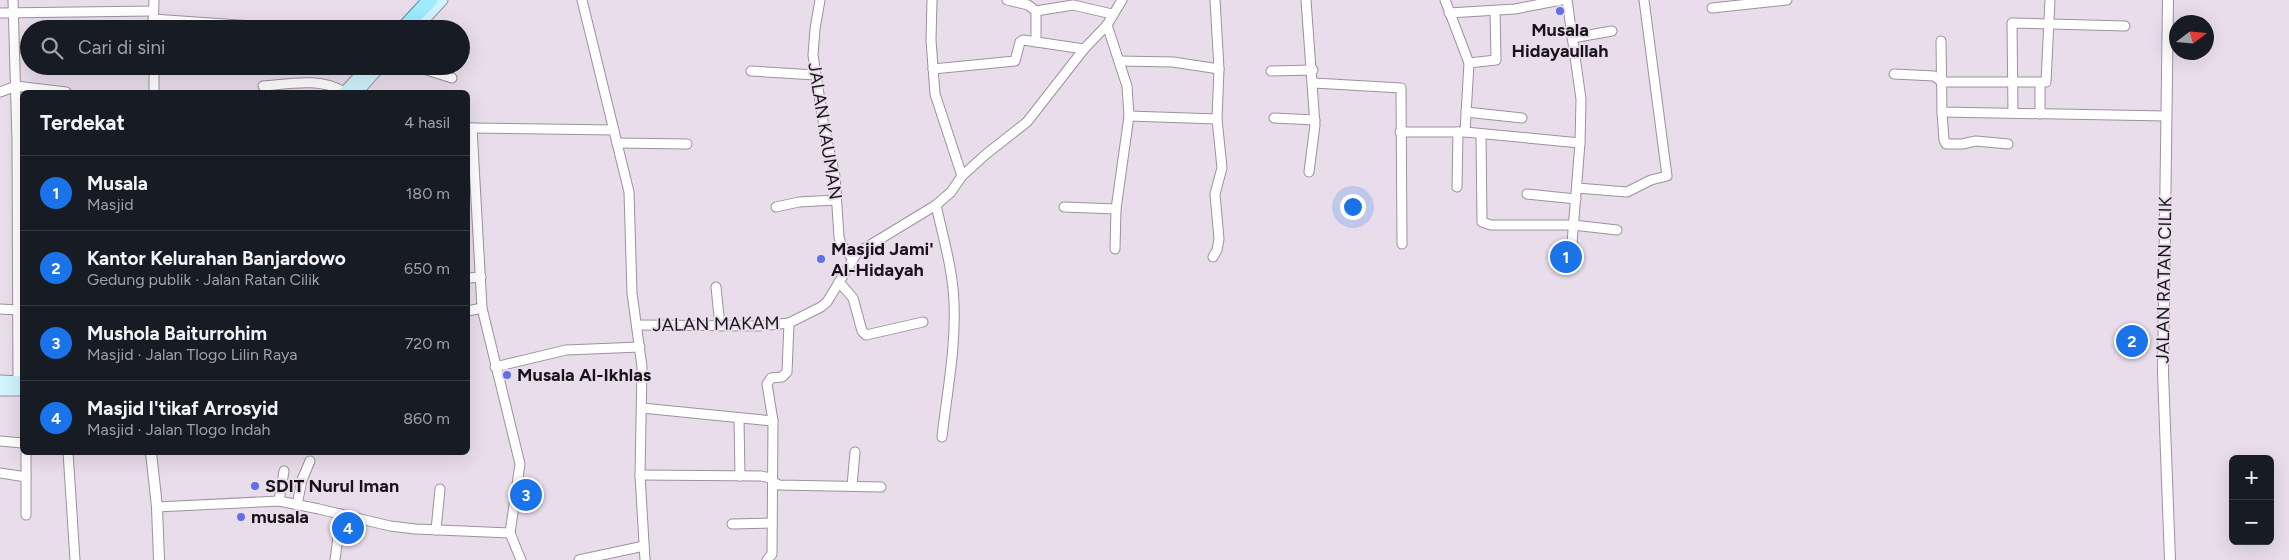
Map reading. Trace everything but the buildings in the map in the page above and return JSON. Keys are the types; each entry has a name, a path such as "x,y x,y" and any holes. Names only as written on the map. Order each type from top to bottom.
{"main road":[{"path":"414,20 430,0"},
{"path":"417,20 442,0"},
{"path":"347,90 361,75"},
{"path":"359,90 372,75"},
{"path":"0,381 20,384"},
{"path":"0,390 20,384"}],"street":[{"path":"13,0 20,140 20,347"},
{"path":"0,13 13,12 153,20 154,0"},
{"path":"582,0 629,192 632,293 642,367 640,475 645,560"},
{"name":"JALAN KAUMAN","path":"820,0 814,40 815,75 835,176 839,238 841,244 852,258"},
{"path":"932,0 931,40 935,94 962,176"},
{"path":"1006,0 1028,5 1036,11 1073,5 1112,14"},
{"path":"852,258 857,252 936,205 951,192 962,176 985,155 1028,122 1084,49 1106,25 1122,0"},
{"path":"1213,257 1217,250 1219,239 1215,194 1222,168 1217,119 1219,69 1215,0"},
{"path":"1306,0 1314,83 1315,120 1309,172"},
{"path":"1445,0 1469,63 1466,112 1461,132 1457,187"},
{"path":"1449,13 1496,11 1514,5 1561,0"},
{"path":"1566,0 1581,99 1580,142 1572,243 1575,248"},
{"path":"1577,188 1626,192 1651,180 1667,176 1644,0"},
{"path":"1712,8 1786,0"},
{"path":"1894,74 1933,76 1942,82 2040,83 2047,80 2050,0"},
{"name":"JALAN RATAN CILIK","path":"2168,0 2163,373 2170,560"},
{"path":"1036,11 1036,42"},
{"path":"1469,63 1496,60 1496,11"},
{"path":"2014,113 2012,24 2125,26"},
{"path":"1106,25 1128,92 1129,116 1116,210 1114,249"},
{"path":"1572,38 1612,32"},
{"path":"933,69 1013,62 1016,61 1021,40 1084,49"},
{"path":"1941,41 1944,139 1948,144 1976,141 2008,144"},
{"path":"1119,61 1173,62 1219,69"},
{"path":"1271,71 1313,70"},
{"path":"751,71 815,75"},
{"path":"154,75 154,90"},
{"path":"442,75 452,78"},
{"path":"1314,83 1401,88 1402,244"},
{"path":"2040,83 2040,114"},
{"path":"263,86 320,84 341,90"},
{"path":"0,92 16,86 49,90"},
{"path":"1466,112 1522,118"},
{"path":"1942,112 2166,116"},
{"path":"1129,116 1217,119"},
{"path":"1274,118 1315,120"},
{"path":"521,560 510,532 520,464 482,308 472,218 470,128 614,130"},
{"path":"1400,132 1461,132 1580,142"},
{"path":"1481,134 1482,222 1491,225 1573,225 1617,230"},
{"path":"617,142 687,144"},
{"path":"1527,194 1576,199"},
{"path":"776,207 799,202 836,200"},
{"path":"936,205 952,274 954,303 954,344 942,437"},
{"path":"1064,207 1116,210"},
{"name":"JALAN MAKAM","path":"637,325 759,326 789,323 827,302 852,258"},
{"path":"470,278 480,277"},
{"path":"839,282 853,298 862,331 866,335 923,322"},
{"path":"716,287 720,326"},
{"path":"0,308 19,310"},
{"path":"470,311 482,308"},
{"path":"767,560 772,554 773,421 767,384 771,378 782,377 787,372 789,323"},
{"path":"495,367 566,350 640,347"},
{"path":"642,408 773,421"},
{"path":"739,419 740,476"},
{"path":"0,441 20,443"},
{"path":"852,486 855,452"},
{"path":"26,455 26,515"},
{"path":"68,455 75,560"},
{"path":"151,455 157,507 159,560"},
{"path":"297,505 302,480 310,461"},
{"path":"279,501 284,471"},
{"path":"0,473 26,477"},
{"path":"640,475 767,477 780,485 881,487"},
{"path":"436,530 440,489"},
{"path":"157,507 279,501 390,526 436,530 510,532"},
{"path":"335,560 341,514"},
{"path":"732,524 772,523"},
{"path":"579,560 608,557 644,546"}],"place":[{"name":"Musala Hidayaullah","path":"1560,11"},
{"name":"Musala","path":"1566,257"},
{"name":"Masjid Jami' Al-Hidayah","path":"821,259"},
{"name":"Kantor Kelurahan Banjardowo","path":"2132,341"},
{"name":"Musala Al-Ikhlas","path":"507,375"},
{"name":"SDIT Nurul Iman","path":"255,486"},
{"name":"Mushola Baiturrohim","path":"526,495"},
{"name":"musala","path":"241,517"},
{"name":"Masjid I'tikaf Arrosyid","path":"348,528"}]}
